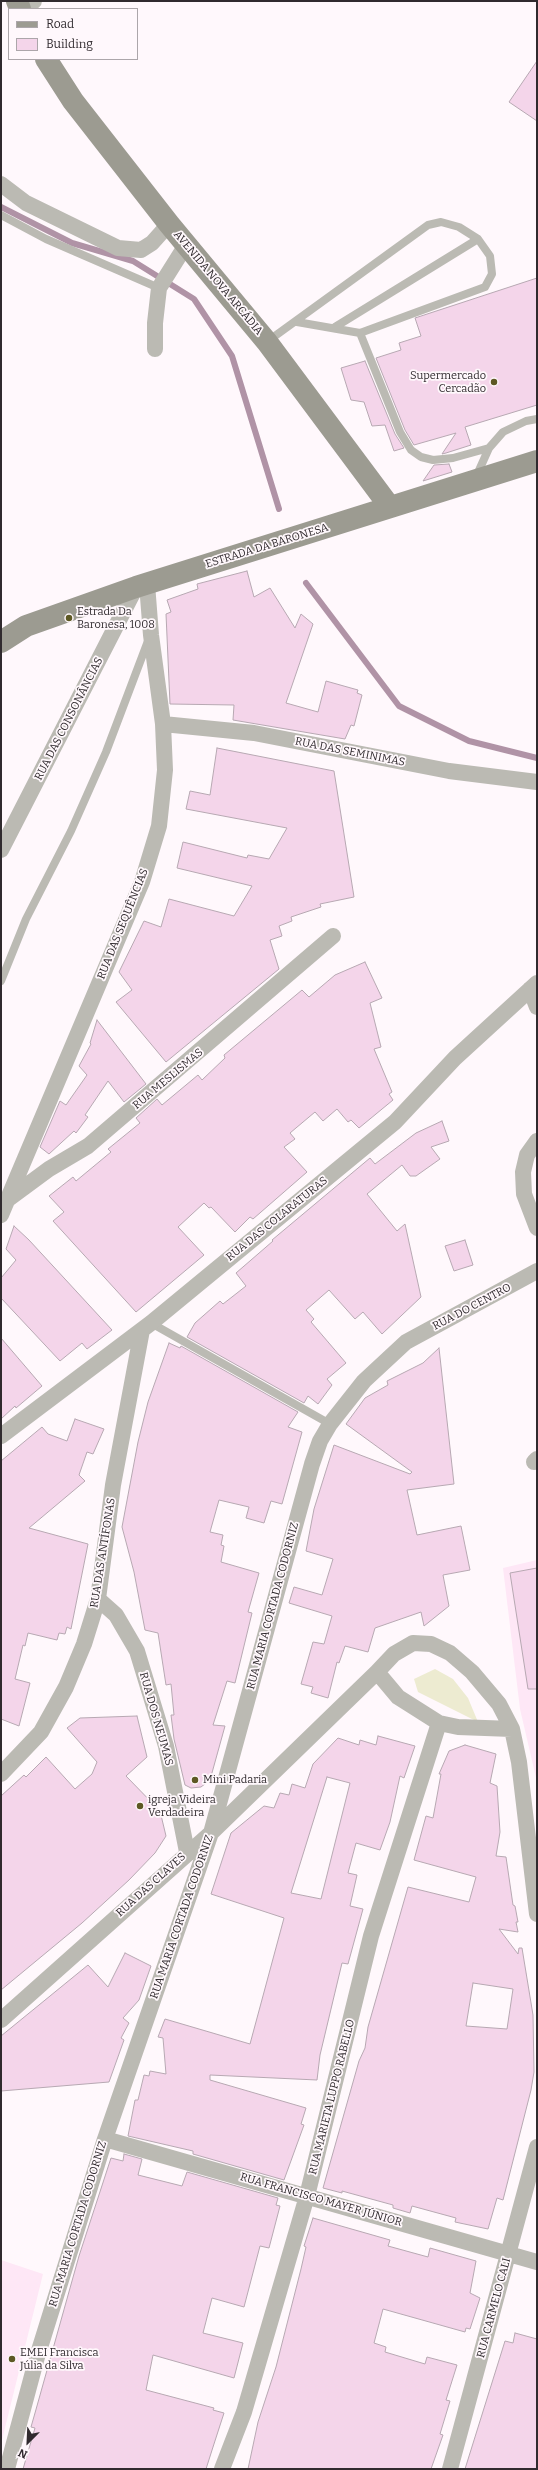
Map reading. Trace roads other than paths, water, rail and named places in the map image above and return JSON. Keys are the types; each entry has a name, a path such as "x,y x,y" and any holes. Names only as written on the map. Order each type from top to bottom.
{"street":[{"path":"26,8 34,1"},
{"name":"AVENIDA NOVA ARCÁDIA","path":"47,60 73,101 169,224 267,342 390,507"},
{"path":"1,184 26,202 118,248 141,250 152,243 169,224"},
{"path":"155,349 154,323 160,285 186,245"},
{"name":"ESTRADA DA BARONESA","path":"1,642 26,626 142,585 537,461"},
{"name":"RUA DAS SEQUÊNCIAS","path":"3,1208 142,882 159,826 165,770 163,724 151,635 142,585"},
{"name":"RUA DAS CONSONÂNCIAS","path":"1,850 142,585"},
{"name":"RUA DAS SEMINIMAS","path":"163,724 254,733 449,771 537,782"},
{"name":"RUA MESLISMAS","path":"3,1208 50,1169 88,1146 334,936"},
{"path":"534,986 537,1007"},
{"name":"RUA DAS COLARATURAS","path":"1,1436 146,1327 395,1122 455,1058 534,986"},
{"path":"537,1141 527,1155 523,1172 524,1194 537,1228"},
{"name":"RUA DO CENTRO","path":"406,1342 537,1271"},
{"name":"RUA DAS ANTÍFONAS","path":"1,1774 41,1732 66,1687 84,1644 98,1599 113,1485 146,1327"},
{"name":"RUA MARIA CORTADA CODORNIZ","path":"7,2469 37,2358 105,2139 211,1833 312,1464 330,1424 364,1381 406,1342"},
{"name":"RUA DOS NEUMAS","path":"98,1599 116,1615 137,1651 166,1746 187,1852"},
{"path":"512,1730 458,1727 439,1724 398,1697 377,1672 394,1654 413,1643 431,1644 450,1653 472,1672 499,1704 512,1730 519,1762 537,1914"},
{"name":"RUA DAS CLAVES","path":"1,2020 187,1852 211,1833 377,1672"},
{"name":"RUA MARIETA LUPPO RABELLO","path":"222,2469 244,2412 307,2196 371,1936 439,1724"},
{"name":"RUA FRANCISCO MAYER JÚNIOR","path":"105,2139 508,2255 537,2262"},
{"name":"RUA CARMELO CALI","path":"450,2469 537,2147"}],"lane":[{"path":"1,215 46,240 160,285"},
{"path":"267,342 297,322 428,225 441,222 459,227 478,239 490,256 492,274 485,287 360,333 335,327 297,322"},
{"path":"335,327 478,239"},
{"path":"360,333 400,432 411,450 421,457 433,460 453,458 489,448"},
{"path":"474,481 489,448 503,432 526,421 537,419"},
{"path":"1,981 26,918 81,810 151,635"},
{"path":"146,1327 330,1424"}],"waterway":[{"path":"1,207 72,243 133,261 194,299 232,356 279,509"},
{"path":"306,583 399,706 469,741 537,758"}],"place":[{"name":"Supermercado Cercadão","path":"494,382"},
{"name":"Estrada Da Baronesa, 1008","path":"69,618"},
{"name":"Mini Padaria","path":"195,1780"},
{"name":"igreja Videira Verdadeira","path":"140,1806"},
{"name":"EMEI Francisca Júlia da Silva","path":"12,2359"}]}
